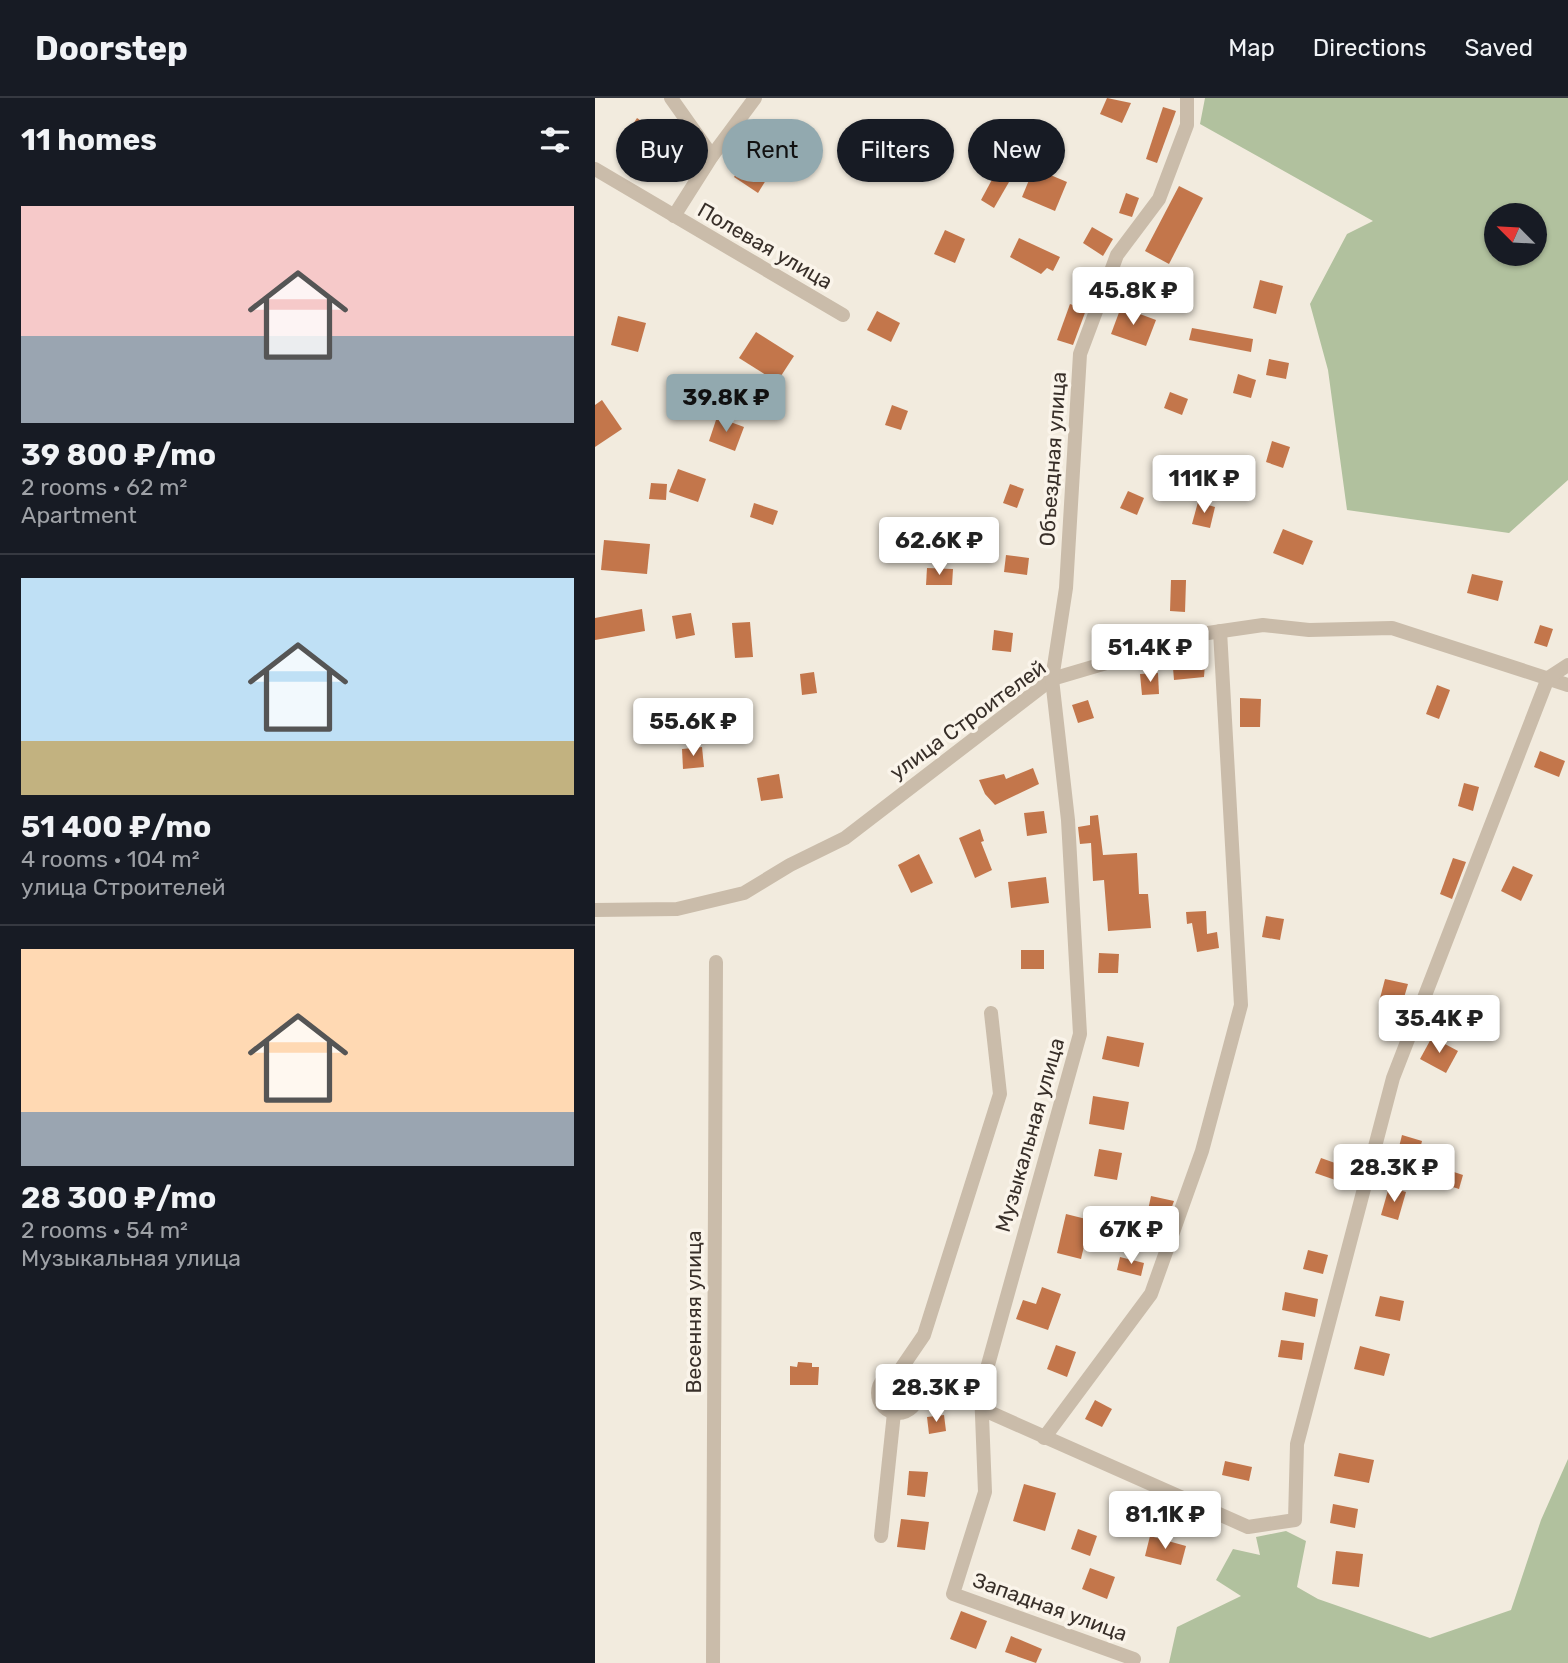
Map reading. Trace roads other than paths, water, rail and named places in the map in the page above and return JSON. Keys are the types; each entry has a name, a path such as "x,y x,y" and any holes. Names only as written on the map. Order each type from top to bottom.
{"street":[{"path":"671,98 712,156"},
{"path":"674,216 712,156 755,98"},
{"name":"Объездная улица","path":"1052,680 1066,588 1080,354 1117,255 1159,199 1187,125 1187,98"},
{"name":"Полевая улица","path":"595,169 843,315"},
{"name":"улица Строителей","path":"595,910 677,909 744,893 845,838 1052,680 1220,631 1263,625 1309,630 1392,628 1568,685"},
{"path":"1044,1438 1151,1294 1202,1151 1241,1004 1220,631"},
{"path":"982,1409 1248,1527 1296,1520 1297,1444 1393,1078 1548,678 1568,665"},
{"name":"Музыкальная улица","path":"953,1594 985,1492 981,1390 1080,1034 1068,820 1052,680"},
{"name":"Весенняя улица","path":"713,1663 716,962"},
{"path":"898,1373 910,1378 918,1395 912,1407 894,1413 883,1407 877,1395 885,1377 898,1373 924,1335 1000,1094 991,1013"},
{"path":"881,1536 894,1413"},
{"name":"Западная улица","path":"953,1594 1134,1659"}]}
